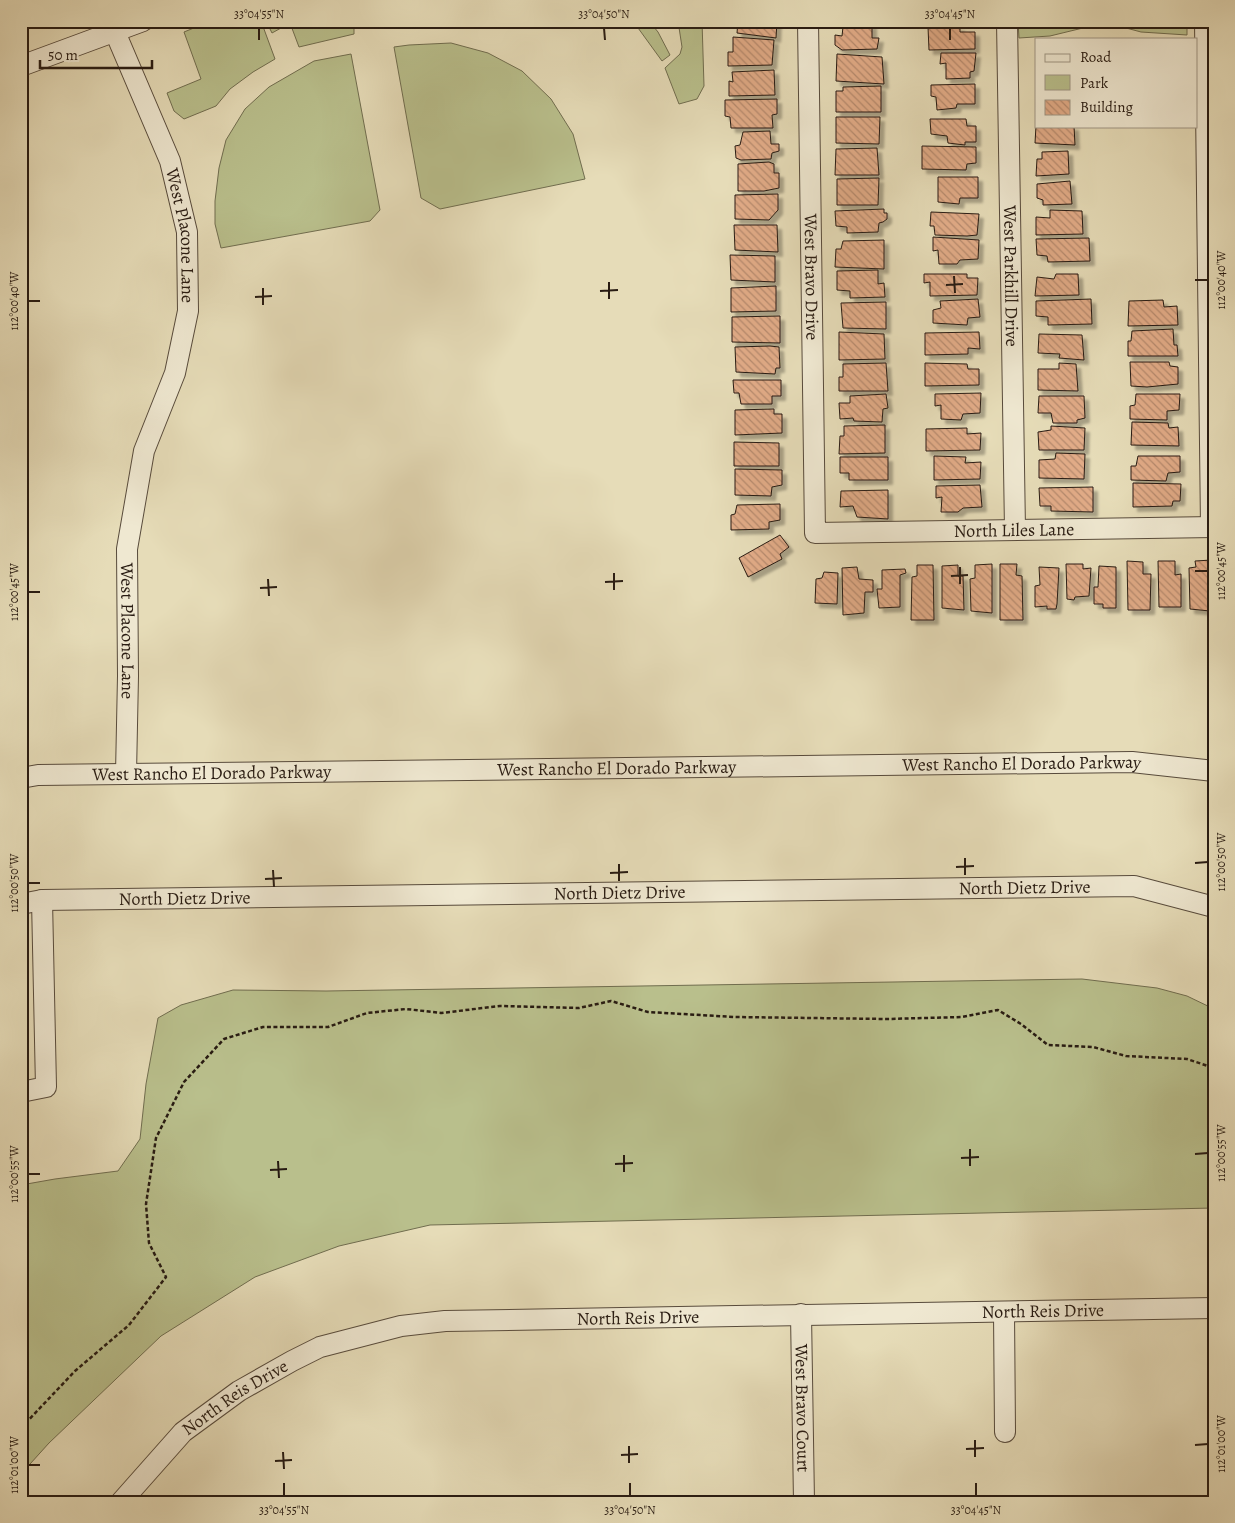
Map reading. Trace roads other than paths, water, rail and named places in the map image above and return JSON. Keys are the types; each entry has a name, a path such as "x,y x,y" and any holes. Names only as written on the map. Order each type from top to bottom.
{"street":[{"path":"21,66 143,21"},
{"name":"West Bravo Drive","path":"808,21 815,533"},
{"name":"West Parkhill Drive","path":"1007,21 1015,530"},
{"path":"1204,21 1212,528"},
{"name":"West Placone Lane","path":"115,32 170,160 187,232 188,311 175,372 144,451 127,549 128,676 126,774"},
{"name":"North Liles Lane","path":"815,533 1212,528"},
{"name":"West Rancho El Dorado Parkway","path":"21,778 38,775 1122,762 1214,771"},
{"name":"North Dietz Drive","path":"21,904 42,900 1134,886 1214,907"},
{"path":"21,1092 46,1087 42,900"},
{"name":"North Reis Drive","path":"121,1502 183,1432 240,1391 320,1347 401,1326 445,1321 1214,1308"},
{"path":"1004,1312 1005,1432"},
{"name":"West Bravo Court","path":"802,1314 804,1502"}]}
